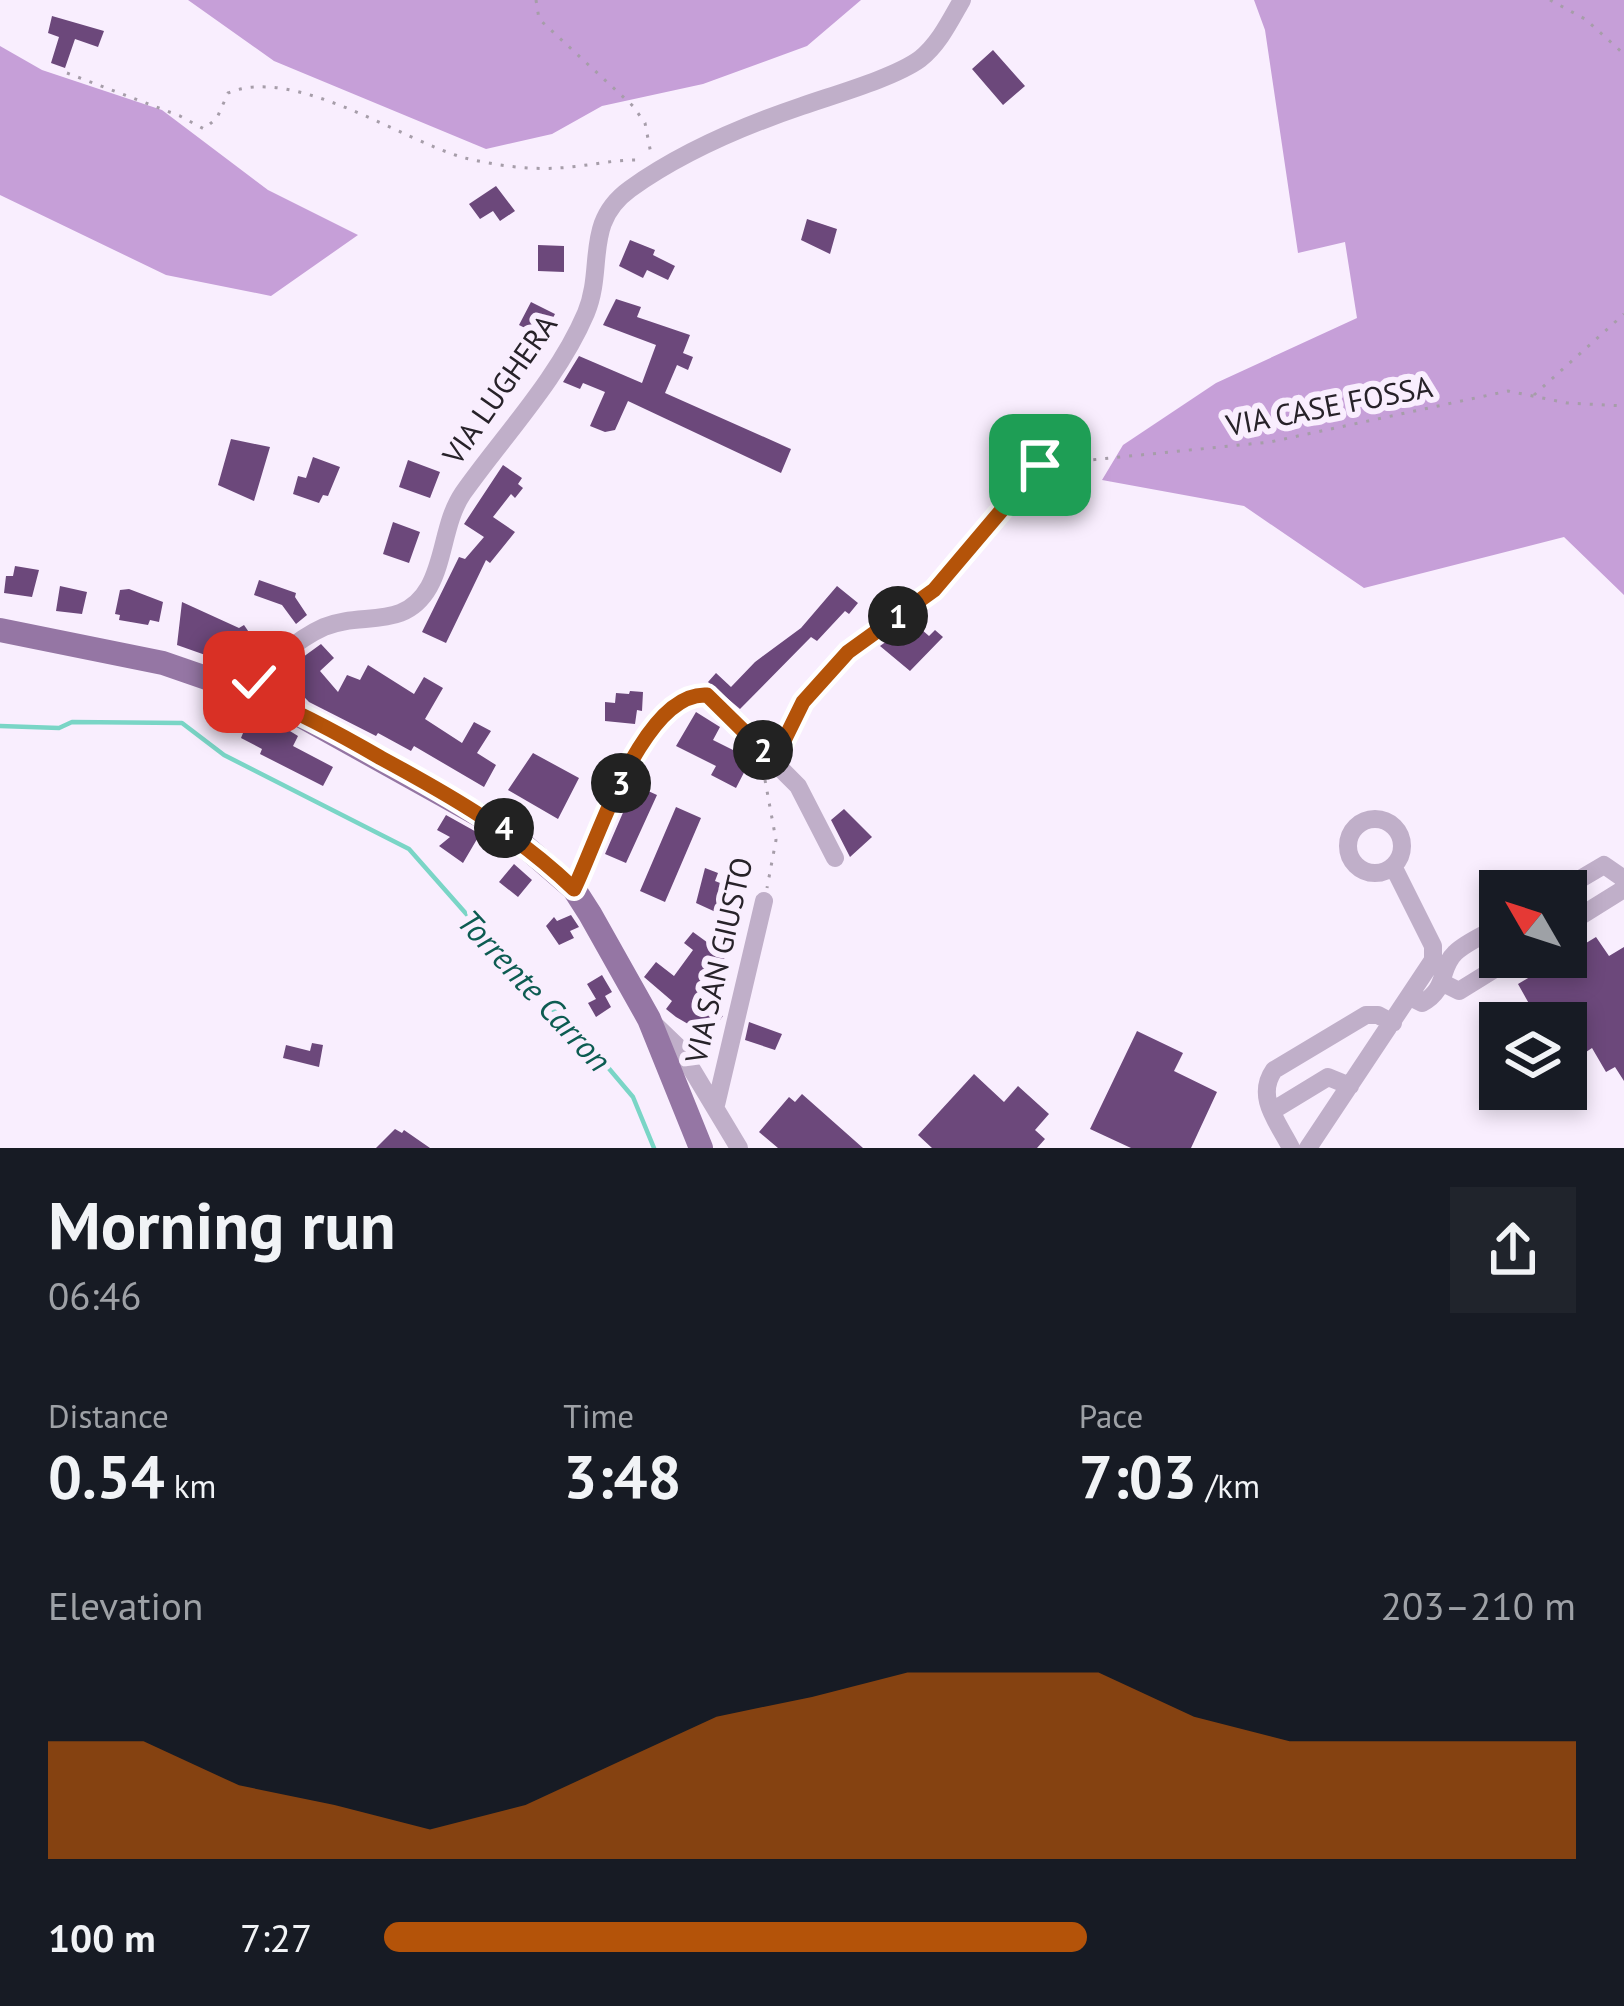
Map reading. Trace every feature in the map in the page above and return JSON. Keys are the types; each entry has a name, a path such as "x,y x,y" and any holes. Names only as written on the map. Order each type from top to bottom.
{"main road":[{"path":"0,629 146,658 247,691 306,716 477,811 523,843 574,889 649,1019 701,1148"}],"street":[{"name":"VIA LUGHERA","path":"247,691 322,628 340,622 386,620 417,604 431,584 462,495 498,451 577,332 590,300 604,216 628,190 773,116 916,62 939,38 962,0"},
{"path":"774,761 803,702 848,652 934,590"},
{"path":"574,889 628,766 669,708 694,694 707,695 798,786 835,858"},
{"path":"1587,875 1604,865 1624,879"},
{"path":"1309,1148 1427,972 1434,951 1394,866"},
{"path":"1587,912 1624,890"},
{"name":"VIA SAN GIUSTO","path":"716,1105 764,901"},
{"path":"1410,997 1423,1003 1430,1000 1443,983 1455,952 1479,938"},
{"path":"1443,983 1459,991 1480,978"},
{"path":"1287,1141 1266,1100 1265,1084 1274,1070 1366,1015 1393,1023"},
{"path":"649,1019 679,1048 739,1148"},
{"path":"1272,1111 1332,1076 1350,1086"},
{"path":"1287,1141 1317,1084"}],"path":[{"path":"536,0 538,19 620,91 646,123 656,173"},
{"path":"1550,0 1585,19 1624,54"},
{"path":"67,73 204,129 217,118 228,93 244,86 269,88 343,105 464,157 555,169 641,160 656,173"},
{"path":"1532,396 1624,314"},
{"name":"VIA CASE FOSSA","path":"934,590 1040,465 1270,442 1508,391 1567,403 1624,406"},
{"name":"VIA SAN GIUSTO","path":"764,901 776,840 764,786 774,761"}],"shaded area":[{"path":"188,0 861,0 807,46 703,84 602,106 552,134 486,149 274,61"},
{"path":"1254,0 1624,0 1624,595 1564,537 1364,588 1244,506 1102,480 1123,445 1216,383 1357,318 1345,242 1298,253 1265,30"},
{"path":"0,46 42,70 162,110 268,190 358,235 271,296 166,275 0,195"}],"building":[{"path":"52,16 104,31 98,47 75,39 65,68 51,63 59,37 48,33"},
{"path":"993,50 1025,86 1003,105 972,69"},
{"path":"496,186 515,211 500,221 493,211 480,219 469,204"},
{"path":"807,219 837,229 830,254 801,240"},
{"path":"630,240 655,250 653,255 675,266 668,280 647,270 643,278 619,266"},
{"path":"538,245 564,246 564,272 538,271"},
{"path":"616,299 641,307 637,317 690,335 683,353 693,357 688,370 677,365 665,393 791,449 781,473 628,401 615,430 590,426 605,392 583,383 580,389 563,382 579,356 642,383 656,345 603,325"},
{"path":"531,302 555,314 543,337 519,325"},
{"path":"231,439 270,447 254,501 218,485"},
{"path":"313,457 340,467 328,496 323,495 319,503 293,494 298,476 306,478"},
{"path":"408,460 440,472 430,498 399,487"},
{"path":"503,465 522,478 518,484 523,488 515,498 511,494 493,517 515,532 490,563 486,560 446,643 422,632 459,557 465,559 484,537 464,524"},
{"path":"393,522 420,532 409,563 383,554"},
{"path":"15,566 39,570 32,597 4,593 6,576 13,576"},
{"path":"259,580 296,593 307,615 296,624 282,605 254,595"},
{"path":"60,586 87,592 82,614 56,611"},
{"path":"837,586 858,603 817,641 811,637 740,709 708,682 716,673 731,687 755,662 801,628"},
{"path":"120,590 163,602 159,622 119,620 120,615 115,614"},
{"path":"182,602 239,628 244,625 255,641 272,632 278,641 246,670 249,662 236,671 215,664 211,657 177,645"},
{"path":"913,622 929,636 935,630 943,637 910,671 880,646"},
{"path":"321,644 334,658 320,671 338,692 347,675 360,680 368,665 414,694 424,677 443,688 425,719 462,743 474,722 491,731 477,753 496,765 484,787 414,746 411,751 309,702 281,673"},
{"path":"643,692 642,711 637,710 635,724 605,721 605,702 615,703 616,693"},
{"path":"227,707 264,715 298,736 293,746 333,767 323,786 260,754 262,749 241,738 245,728 222,721"},
{"path":"696,712 720,727 713,740 751,759 736,788 711,775 716,766 676,746"},
{"path":"533,753 579,778 558,819 508,790"},
{"path":"635,785 657,795 626,863 605,854"},
{"path":"676,807 701,818 665,902 640,891"},
{"path":"844,809 872,837 850,857 831,820"},
{"path":"446,815 480,834 463,863 439,846 450,837 437,830"},
{"path":"514,864 532,880 518,897 499,882"},
{"path":"705,868 718,873 715,881 743,892 731,919 696,903"},
{"path":"571,915 579,927 570,931 574,938 559,945 546,926 554,917 557,921"},
{"path":"693,932 726,956 700,997 723,1016 710,1032 666,1009 672,1001 644,977 656,962 674,976 693,950 684,943"},
{"path":"1596,937 1609,956 1624,947 1624,1081 1615,1067 1606,1072 1592,1048 1587,1051 1587,1002 1528,1002 1518,984 1528,978 1587,978 1587,942"},
{"path":"602,975 612,992 605,996 611,1007 596,1017 588,1003 596,999 587,984"},
{"path":"749,1022 782,1034 775,1050 745,1040"},
{"path":"1137,1031 1183,1053 1174,1071 1217,1092 1191,1148 1131,1148 1090,1129"},
{"path":"312,1043 323,1045 319,1067 283,1058 286,1045 310,1051"},
{"path":"974,1074 1004,1102 1018,1086 1049,1114 1035,1130 1045,1139 1037,1148 932,1148 918,1135"},
{"path":"802,1094 863,1148 778,1148 759,1132 789,1097 795,1102"},
{"path":"395,1129 404,1130 430,1148 376,1148"}],"waterway":[{"name":"Torrente Carron","path":"0,726 182,723 224,755 409,849 512,973 578,1032 633,1097 654,1148"}],"route":[{"path":"254,682 247,691 306,716 477,811 540,856 574,889 628,766 669,708 694,694 707,695 774,761 803,702 848,652 934,590 1040,465"}]}
